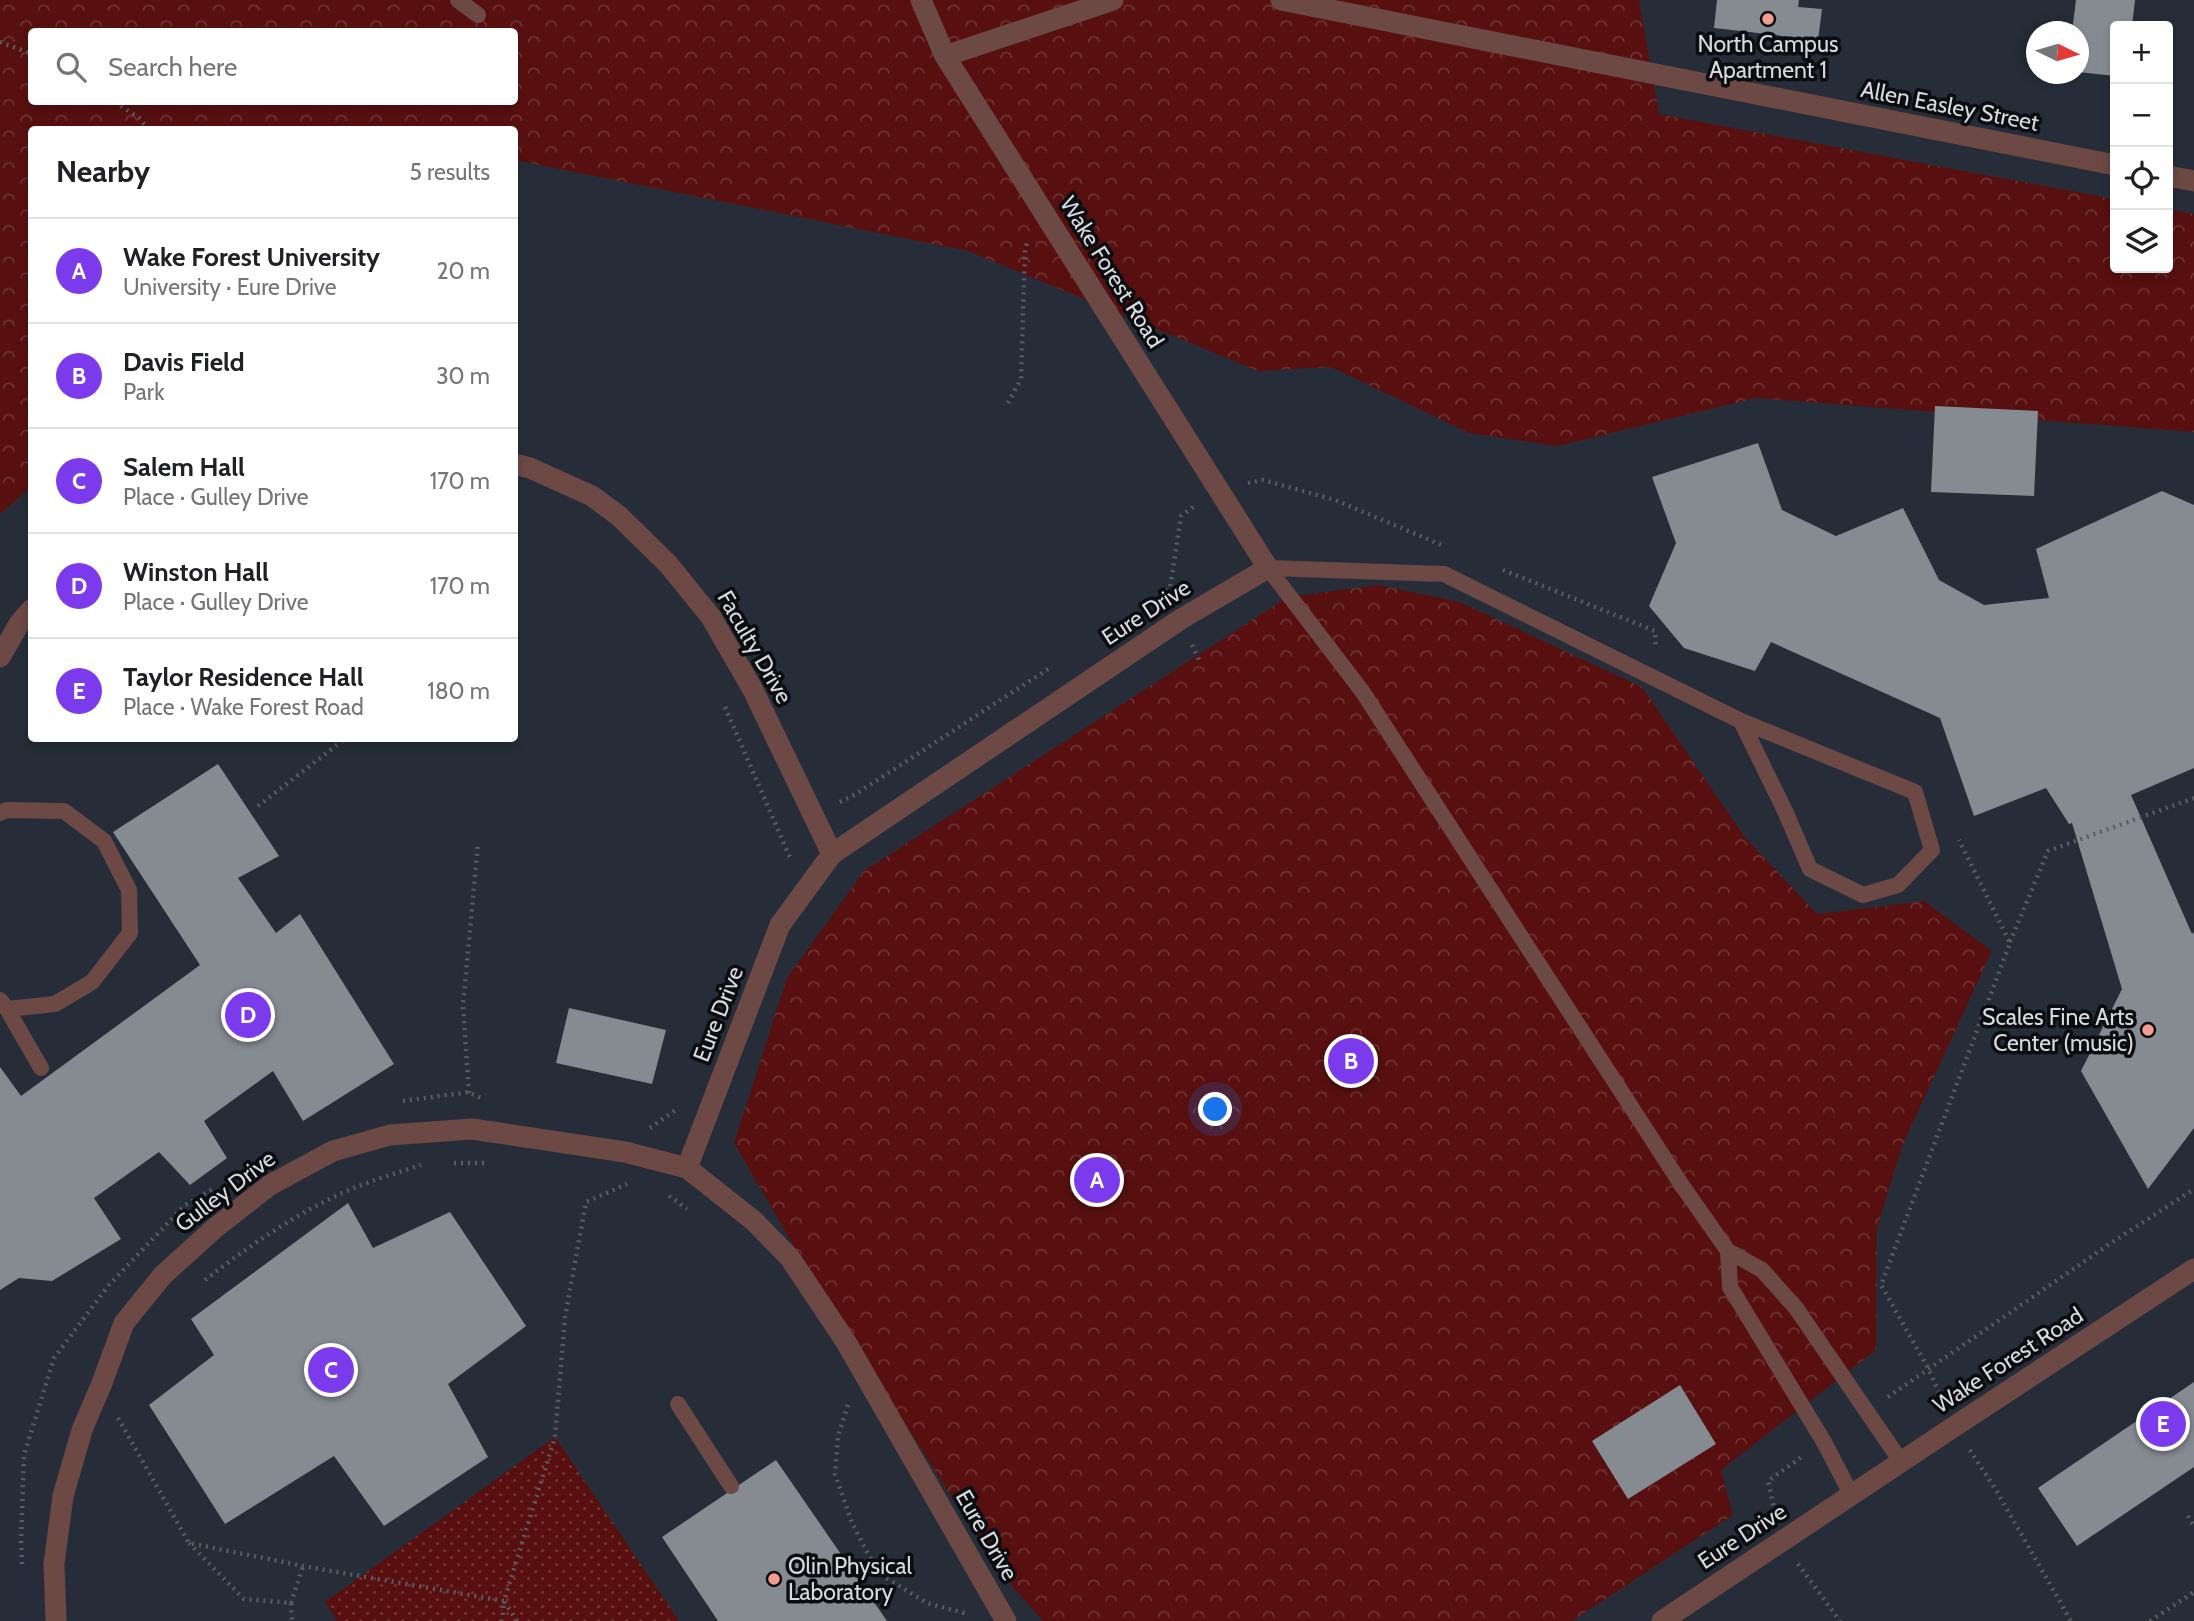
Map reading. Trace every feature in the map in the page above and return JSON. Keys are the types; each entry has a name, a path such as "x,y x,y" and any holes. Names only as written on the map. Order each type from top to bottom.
{"street":[{"name":"Wake Forest Road","path":"921,0 944,57 1268,568"},
{"path":"944,57 1113,0"},
{"name":"Allen Easley Street","path":"1280,0 1332,5 2110,164"},
{"path":"2173,177 2194,181"},
{"name":"Faculty Drive","path":"518,465 592,496 619,516 668,564 711,617 753,690 832,854"},
{"name":"Eure Drive","path":"1006,1621 846,1342 790,1258 754,1221 687,1168 780,925 832,854 1181,619 1268,568"},
{"path":"0,657 28,614"},
{"name":"Gulley Drive","path":"56,1621 54,1564 63,1496 82,1430 124,1323 163,1275 215,1227 270,1185 333,1151 390,1135 472,1129 613,1150 646,1167 687,1168"},
{"name":"Wake Forest Road","path":"1852,1496 2194,1269"},
{"name":"Eure Drive","path":"1662,1621 1852,1496"}],"lane":[{"path":"458,0 478,15"},
{"path":"1268,568 1444,573 1741,721 1915,792 1932,850 1898,885 1863,895 1810,869 1741,721"},
{"path":"1268,568 1362,691 1681,1184 1728,1251 1762,1270 1796,1307 1902,1463"},
{"path":"0,813 7,810 64,811 104,841 129,890 130,933 92,982 55,1004 4,1004"},
{"path":"4,1004 41,1068"},
{"path":"1728,1251 1730,1287 1824,1442 1852,1496"},
{"path":"678,1404 731,1486"}],"path":[{"path":"0,42 28,52"},
{"path":"120,105 146,126"},
{"path":"1008,403 1021,379 1025,248 1044,214"},
{"path":"722,700 792,862"},
{"path":"258,806 341,742"},
{"path":"2071,1621 1996,1490 1955,1426 1928,1368 1881,1285 2010,943 2048,851 2194,797"},
{"path":"1932,850 1959,839 2010,943"},
{"path":"441,1162 492,1163 472,1129 463,1006 478,843"},
{"path":"390,1103 469,1092 489,1103"},
{"path":"681,1098 676,1111 649,1129 646,1167 676,1202 697,1216"},
{"path":"205,1281 294,1219 349,1190 428,1162"},
{"path":"502,1621 504,1601 555,1437 565,1317 586,1202 646,1167"},
{"path":"22,1568 24,1455 54,1358 123,1269 184,1206 217,1186"},
{"path":"1928,1368 2194,1189"},
{"path":"856,1409 850,1398 838,1436 835,1474 852,1523 878,1573 927,1603 969,1614"},
{"path":"114,1411 189,1543 244,1599 291,1603"},
{"path":"2188,1516 2194,1527"},
{"path":"189,1543 504,1601 517,1621"},
{"path":"292,1621 291,1603 303,1566"},
{"path":"2150,1621 2194,1592"},
{"path":"963,1602 972,1621"}],"shaded area":[{"path":"0,0 2194,0 2194,1621 0,1621"}],"green space":[{"path":"0,0 1639,0 1659,114 2110,198 2110,273 2173,273 2173,210 2194,214 2194,432 1756,398 1558,446 1469,433 1331,367 1258,371 968,251 518,161 518,126 28,126 28,490 0,514"},
{"path":"1378,585 1460,602 1642,687 1744,836 1817,914 1924,901 1992,951 1902,1146 1877,1228 1876,1350 1721,1470 1733,1515 1572,1621 1043,1621 998,1570 806,1267 734,1143 787,978 864,871 1288,597"},
{"path":"555,1437 679,1621 337,1621 325,1602"}],"building":[{"name":"North Campus Apartment 1","path":"1717,0 1799,0 1798,7 1822,9 1818,40 1714,28"},
{"path":"2076,0 2135,0 2133,21 2110,21 2110,75 2089,73 2089,21 2073,21"},
{"path":"1935,406 2038,411 2034,496 1931,492"},
{"path":"1758,443 1782,510 1836,536 1903,508 1939,580 1984,605 2049,598 2036,549 2162,491 2194,505 2194,768 2131,795 2192,934 2194,932 2194,1128 2148,1189 2081,1071 2122,989 2072,823 2069,824 2046,788 1974,816 1940,718 1771,642 1755,671 1684,648 1649,606 1676,543 1652,477"},
{"path":"218,764 279,856 238,878 276,933 300,914 394,1064 303,1121 273,1071 204,1121 227,1158 190,1185 159,1152 94,1198 121,1239 52,1281 19,1278 0,1290 0,1067 21,1096 200,965 113,832"},
{"path":"569,1008 666,1030 652,1084 556,1063"},
{"path":"348,1203 373,1248 450,1212 526,1326 448,1384 488,1457 384,1526 334,1456 225,1524 149,1405 214,1355 191,1319"},
{"path":"2194,1382 2194,1467 2077,1546 2038,1488"},
{"path":"1680,1385 1716,1444 1628,1499 1592,1441"},
{"name":"Olin Physical Laboratory","path":"776,1460 887,1621 718,1621 662,1537"}],"place":[{"name":"North Campus Apartment 1","path":"1768,19"},
{"name":"Winston Hall","path":"248,1015"},
{"name":"Scales Fine Arts Center (music)","path":"2148,1030"},
{"name":"Davis Field","path":"1351,1061"},
{"name":"Wake Forest University","path":"1097,1180"},
{"name":"Salem Hall","path":"331,1370"},
{"name":"Taylor Residence Hall","path":"2163,1424"},
{"name":"Olin Physical Laboratory","path":"774,1579"}]}
